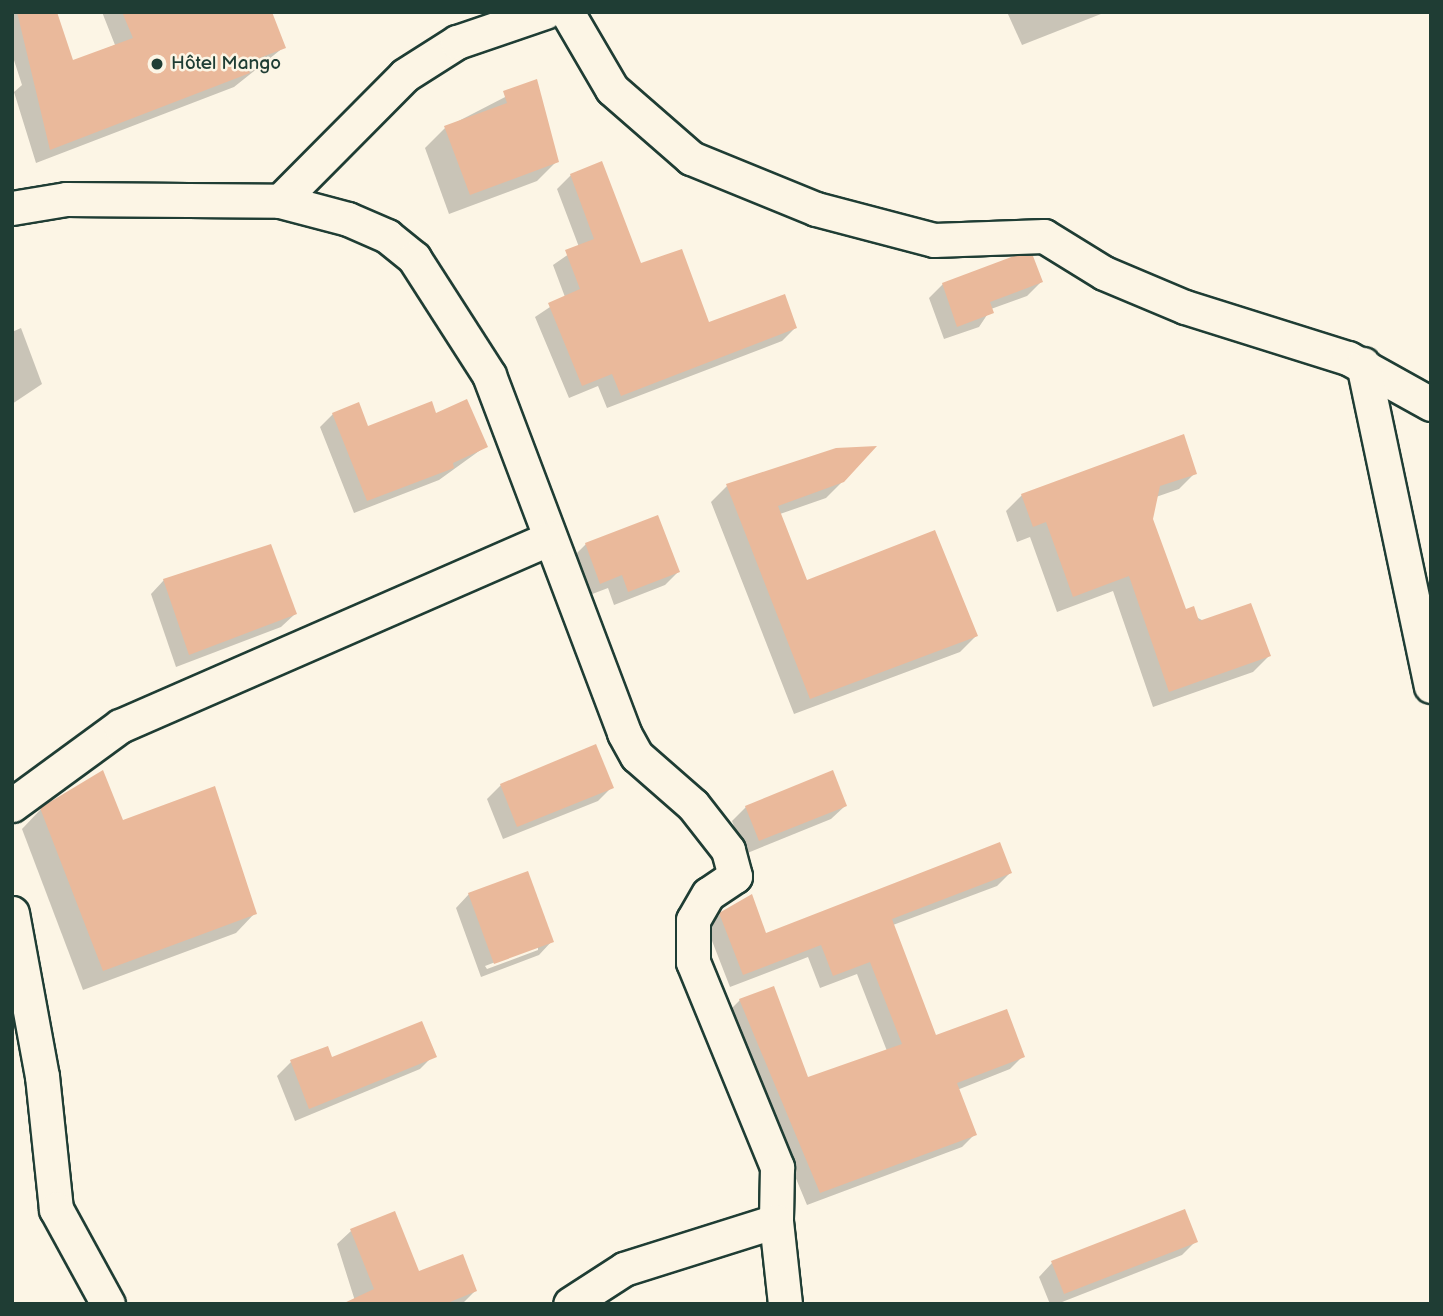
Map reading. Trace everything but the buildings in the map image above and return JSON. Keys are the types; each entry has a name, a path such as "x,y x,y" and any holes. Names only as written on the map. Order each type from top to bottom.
{"street":[{"path":"280,201 405,75 457,42 545,12"},
{"path":"567,12 612,89 691,158 816,209 934,240 1044,236 1104,273 1185,307 1363,365 1431,404"},
{"path":"12,208 66,199 280,201 358,223 414,258 489,375 624,733 637,756 694,805 728,850 735,876 708,894 693,920 693,961 777,1167 776,1222 785,1304"},
{"path":"1363,365 1423,623 1431,686"},
{"path":"12,805 120,726 550,538"},
{"path":"12,913 42,1076 56,1209 108,1304"},
{"path":"570,1304 624,1269 776,1222"}],"place":[{"name":"Hôtel Mango","path":"157,64"}]}
